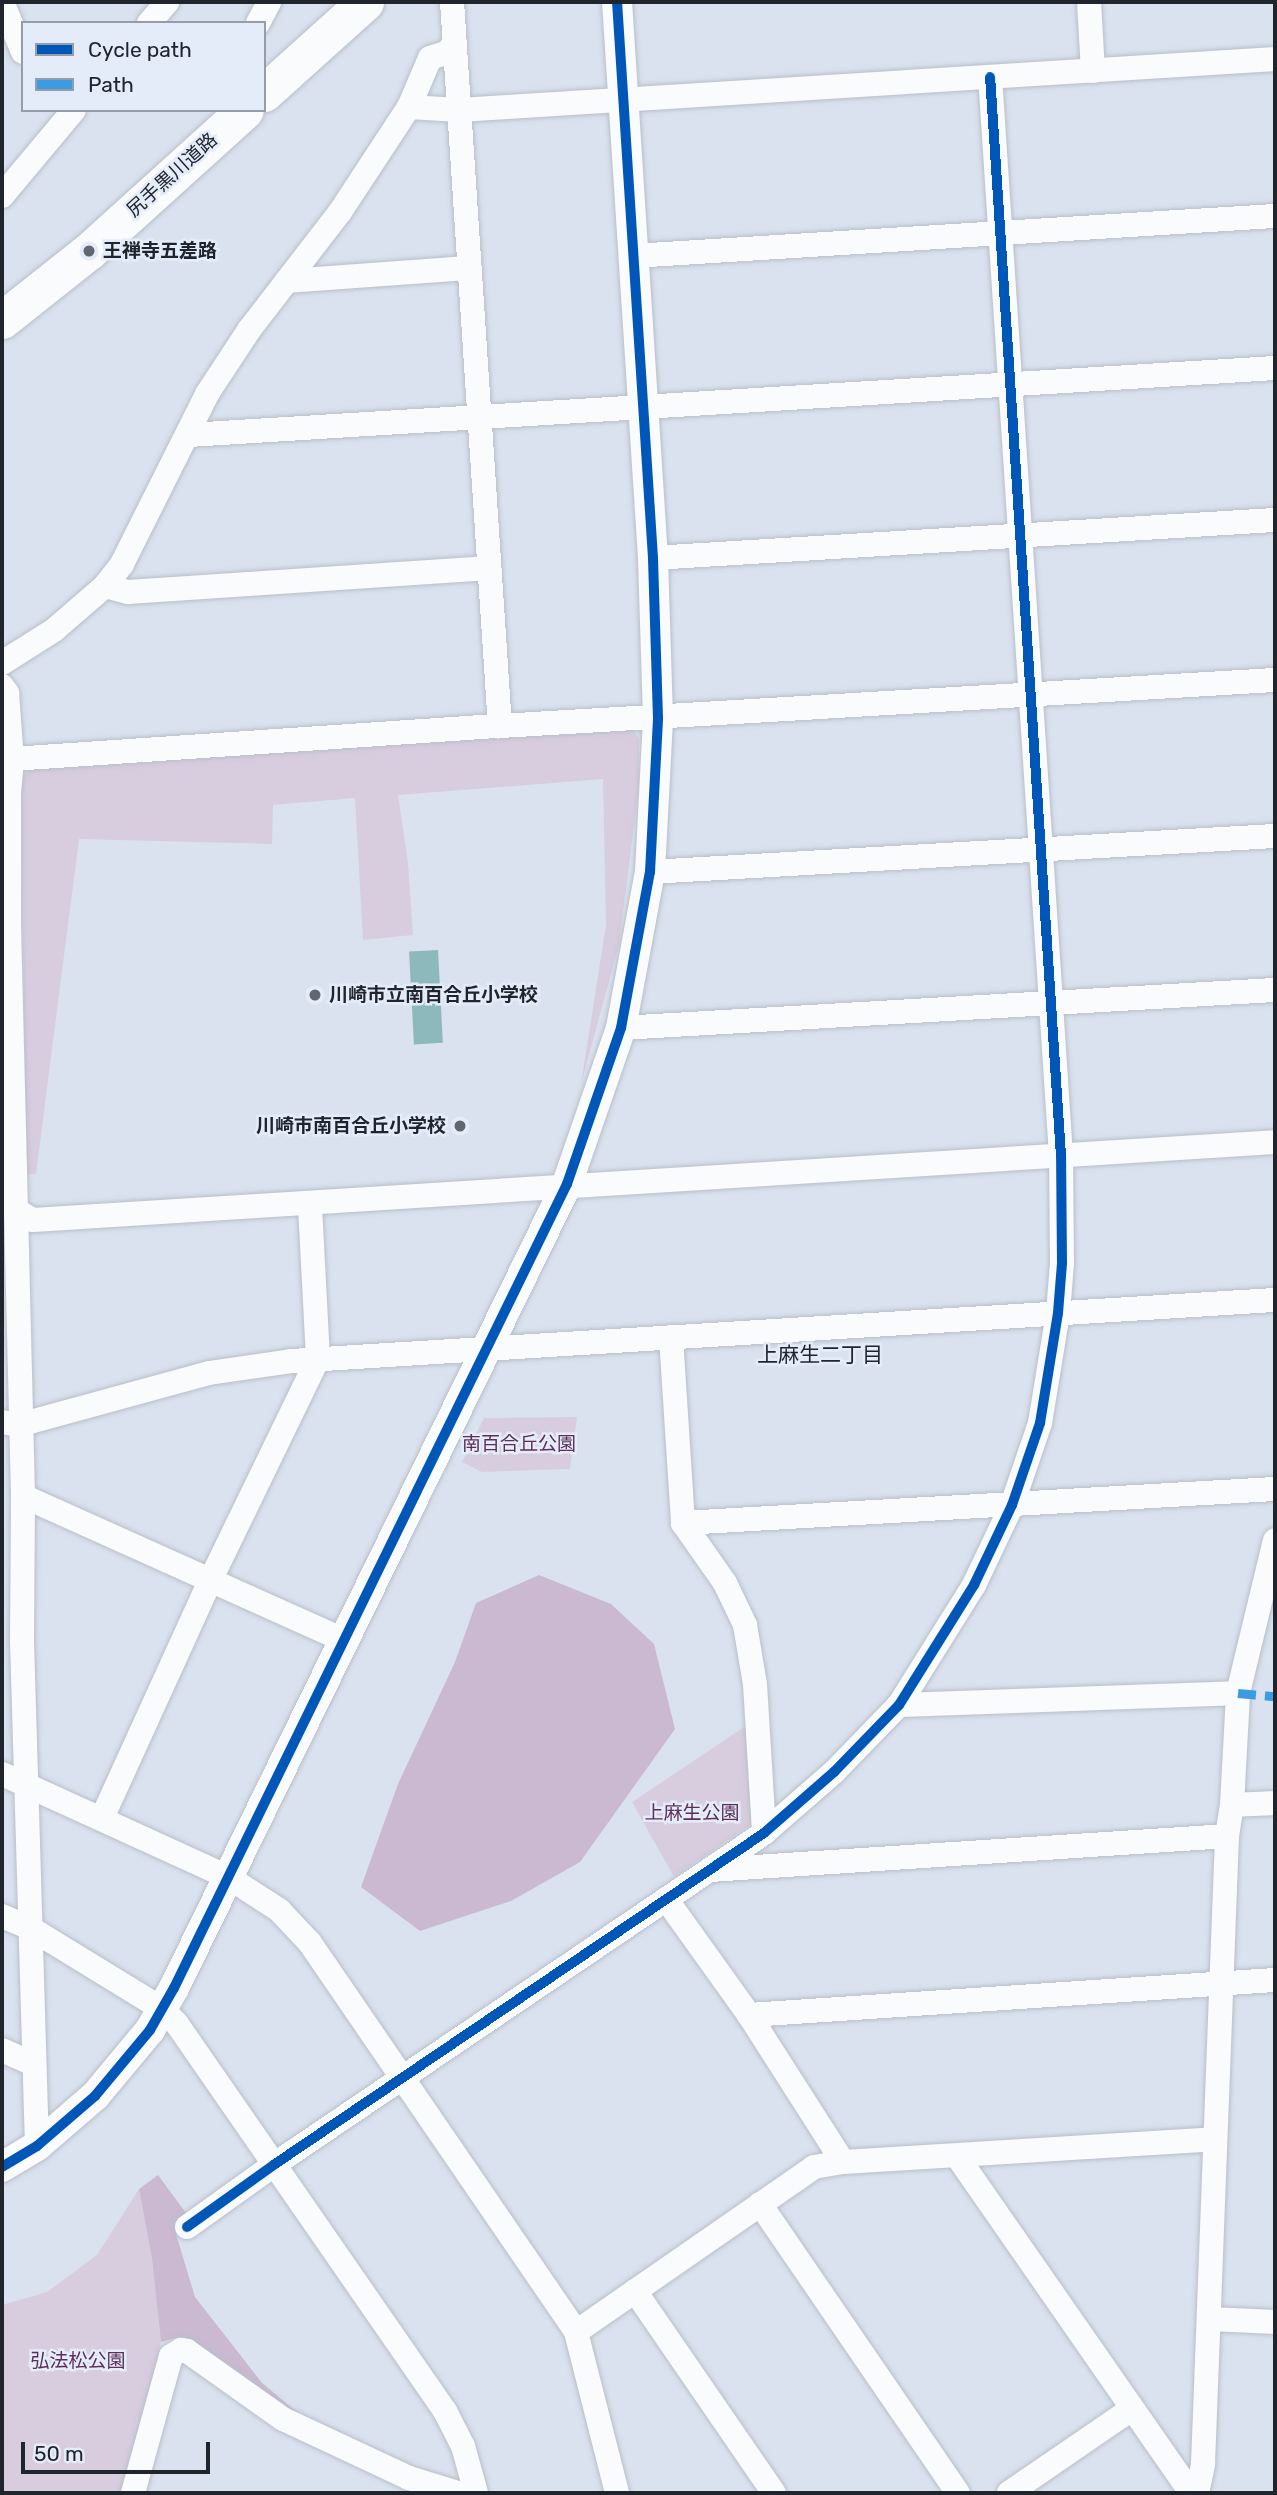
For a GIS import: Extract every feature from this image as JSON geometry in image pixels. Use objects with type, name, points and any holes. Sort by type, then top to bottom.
[{"type":"main road","points":[[266,91],[365,2]]},
{"type":"main road","name":"尻手黒川道路","points":[[2,320],[89,251],[243,112]]},
{"type":"street","points":[[2,2],[21,47]]},
{"type":"street","points":[[147,15],[167,2]]},
{"type":"street","points":[[259,21],[269,2]]},
{"type":"street","points":[[452,2],[499,726]]},
{"type":"street","points":[[2,2167],[37,2146],[94,2096],[150,2029],[162,2008],[567,1184],[621,1028],[650,872],[658,718],[653,558],[617,2]]},
{"type":"street","points":[[1089,2],[1093,71]]},
{"type":"street","points":[[2,663],[54,630],[105,586],[122,564],[189,435],[207,394],[249,330],[340,212],[409,107],[430,58],[448,52],[455,42]]},
{"type":"street","points":[[409,107],[459,110],[1275,59]]},
{"type":"street","points":[[187,2227],[275,2164],[764,1833],[834,1772],[899,1705],[974,1585],[1012,1505],[1040,1423],[1058,1313],[1062,1263],[1061,1156],[990,77]]},
{"type":"street","points":[[2,197],[52,121],[70,112]]},
{"type":"street","points":[[633,256],[1275,215]]},
{"type":"street","points":[[287,281],[470,268]]},
{"type":"street","points":[[189,435],[1275,368]]},
{"type":"street","points":[[653,558],[1275,520]]},
{"type":"street","points":[[105,586],[128,592],[489,568]]},
{"type":"street","points":[[12,759],[499,726],[1275,680]]},
{"type":"street","points":[[2,686],[7,693],[12,759],[5,791],[11,1424],[23,1496],[12,1636],[26,1785],[37,2146]]},
{"type":"street","points":[[650,872],[1275,836]]},
{"type":"street","points":[[621,1028],[1275,990]]},
{"type":"street","points":[[8,1206],[33,1220],[310,1204],[567,1184],[1275,1142]]},
{"type":"street","points":[[102,1818],[211,1580],[318,1359],[310,1204]]},
{"type":"street","points":[[11,1424],[209,1373],[318,1359],[1275,1300]]},
{"type":"street","points":[[671,1337],[683,1523],[725,1583],[745,1625],[755,1684],[764,1833]]},
{"type":"street","points":[[683,1523],[1275,1489]]},
{"type":"street","points":[[23,1496],[343,1640]]},
{"type":"street","points":[[1197,2493],[1203,2464],[1227,1836],[1232,1805],[1238,1693],[1275,1539]]},
{"type":"street","points":[[899,1705],[1238,1693]]},
{"type":"street","points":[[2,1774],[228,1877],[279,1910],[310,1943],[576,2332],[617,2493]]},
{"type":"street","points":[[1232,1805],[1275,1803]]},
{"type":"street","points":[[709,1870],[1227,1836]]},
{"type":"street","points":[[666,1899],[749,2015],[844,2162]]},
{"type":"street","points":[[2,1916],[30,1928],[162,2008],[177,2024],[445,2412],[463,2446],[475,2493]]},
{"type":"street","points":[[749,2015],[1275,1980]]},
{"type":"street","points":[[2,2050],[34,2064]]},
{"type":"street","points":[[576,2332],[814,2167],[844,2162],[1214,2140]]},
{"type":"street","points":[[957,2156],[1130,2410],[1191,2493]]},
{"type":"street","points":[[760,2204],[958,2493]]},
{"type":"street","points":[[635,2291],[774,2493]]},
{"type":"street","points":[[1210,2319],[1275,2322]]},
{"type":"street","points":[[133,2493],[171,2356],[181,2350],[187,2351],[283,2419],[409,2478],[458,2493]]},
{"type":"street","points":[[1009,2493],[1130,2410]]},
{"type":"green space","points":[[632,729],[639,738],[639,785],[619,945],[581,1084],[606,925],[603,779],[398,795],[408,863],[413,935],[363,940],[355,798],[273,805],[272,844],[79,839],[36,1174],[26,1174],[21,776],[34,767]]},
{"type":"green space","name":"南百合丘公園","points":[[577,1417],[570,1469],[482,1472],[462,1462],[484,1418]]},
{"type":"green space","name":"上麻生公園","points":[[750,1723],[754,1822],[674,1877],[632,1802]]},
{"type":"green space","name":"弘法松公園","points":[[139,2189],[152,2259],[161,2342],[122,2493],[2,2493],[2,2305],[47,2292],[97,2255]]},
{"type":"shaded area","points":[[438,950],[443,1043],[414,1044],[409,952]]},
{"type":"shaded area","points":[[539,1575],[611,1604],[654,1644],[675,1729],[580,1862],[511,1901],[420,1931],[361,1887],[398,1784],[455,1662],[476,1603]]},
{"type":"shaded area","points":[[158,2175],[189,2217],[178,2225],[176,2234],[195,2297],[262,2383],[298,2413],[294,2415],[179,2337],[161,2342],[152,2259],[139,2189]]},
{"type":"marked path","points":[[1238,1693],[1275,1696]]},
{"type":"cycle path","points":[[2,2167],[37,2146],[95,2096],[150,2030],[174,1988],[567,1184],[621,1028],[650,872],[658,718],[653,558],[617,2]]},
{"type":"cycle path","points":[[187,2227],[275,2164],[764,1833],[834,1772],[899,1705],[974,1585],[1012,1505],[1040,1423],[1058,1313],[1062,1263],[1061,1156],[990,77]]},
{"type":"place","name":"王禅寺五差路","points":[[89,251]]},
{"type":"place","name":"川崎市立南百合丘小学校","points":[[315,995]]},
{"type":"place","name":"川崎市南百合丘小学校","points":[[460,1126]]},
{"type":"district","name":"上麻生二丁目","points":[[820,1355]]}]
